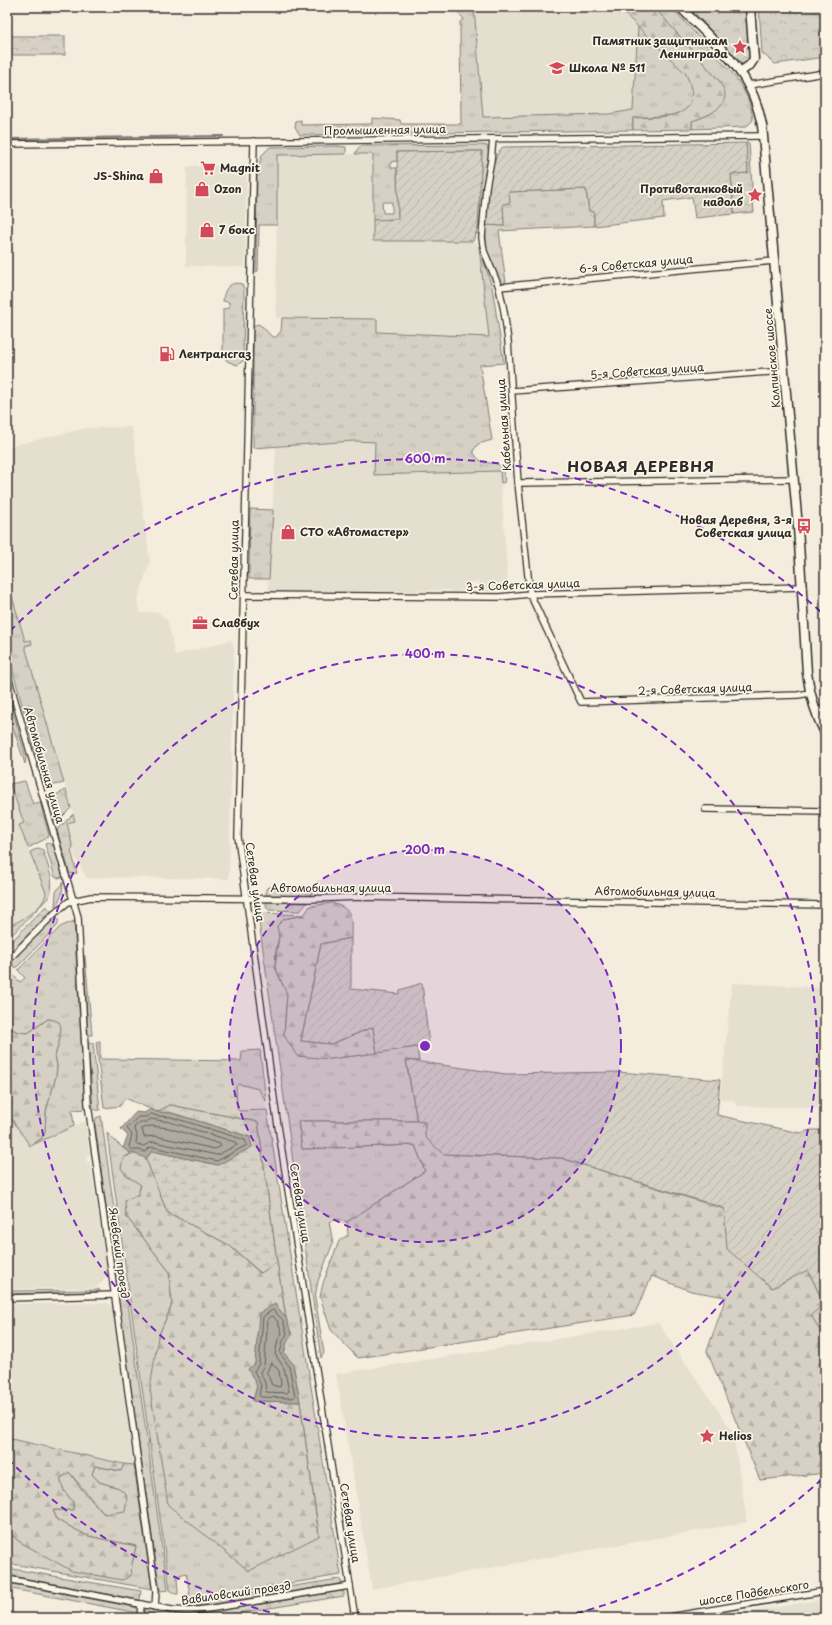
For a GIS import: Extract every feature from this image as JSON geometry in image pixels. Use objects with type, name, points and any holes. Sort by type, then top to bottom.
[{"type":"main road","name":"Колпинское шоссе","points":[[680,7],[727,56],[749,85],[757,106],[763,136],[794,479],[810,693],[815,711],[825,733]]},
{"type":"main road","points":[[740,72],[750,65],[754,59],[750,7]]},
{"type":"street","points":[[749,85],[825,74]]},
{"type":"street","name":"Промышленная улица","points":[[7,144],[763,136]]},
{"type":"street","name":"Кабельная улица","points":[[492,139],[482,238],[484,251],[499,287],[504,311],[512,391],[518,483],[530,594],[581,702]]},
{"type":"street","name":"Сетевая улица","points":[[254,141],[238,826],[276,1113],[355,1618]]},
{"type":"street","name":"6-я Советская улица","points":[[499,287],[774,261]]},
{"type":"street","name":"5-я Советская улица","points":[[512,391],[784,371]]},
{"type":"street","points":[[518,483],[794,479]]},
{"type":"street","name":"3-я Советская улица","points":[[244,595],[499,597],[530,594],[803,587]]},
{"type":"street","name":"Автомобильная улица","points":[[7,673],[74,901],[91,897],[310,899],[359,897],[825,905]]},
{"type":"street","name":"2-я Советская улица","points":[[581,702],[790,696],[810,693]]},
{"type":"street","points":[[815,711],[825,709]]},
{"type":"street","points":[[705,809],[825,811]]},
{"type":"street","points":[[7,961],[56,912],[68,902],[74,901]]},
{"type":"street","name":"Ячевский проезд","points":[[74,901],[78,917],[88,1104],[156,1592],[155,1607]]},
{"type":"street","points":[[7,1298],[115,1295]]},
{"type":"street","name":"Вавиловский проезд","points":[[7,1579],[172,1610],[189,1611],[350,1586]]},
{"type":"street","name":"шоссе Подбельского","points":[[662,1618],[825,1591]]},
{"type":"street","points":[[140,1618],[141,1604]]},
{"type":"shaded area","name":"Школа № 511","points":[[474,7],[618,7],[638,26],[633,110],[630,113],[483,117]]},
{"type":"shaded area","points":[[373,154],[374,240],[473,241],[479,246],[489,338],[377,332],[376,319],[276,318],[277,155]]},
{"type":"shaded area","points":[[247,165],[245,267],[186,266],[187,166]]},
{"type":"shaded area","points":[[132,427],[150,562],[137,602],[141,613],[158,612],[168,621],[175,655],[231,640],[234,647],[229,879],[104,877],[91,879],[86,877],[75,857],[67,823],[75,820],[25,646],[32,644],[25,641],[7,579],[7,447],[86,428]]},
{"type":"shaded area","points":[[354,441],[375,442],[375,475],[500,471],[508,585],[505,590],[483,592],[479,588],[478,582],[471,582],[470,588],[466,591],[452,592],[449,590],[268,592],[276,447]]},
{"type":"shaded area","points":[[7,775],[24,823],[19,826],[46,893],[44,901],[29,915],[19,919],[7,928]]},
{"type":"shaded area","points":[[732,983],[825,988],[825,1108],[738,1106],[733,1100],[720,1099]]},
{"type":"shaded area","points":[[239,1084],[258,1089],[266,1101],[267,1110],[239,1111],[237,1109],[236,1087]]},
{"type":"shaded area","points":[[7,1112],[30,1146],[85,1121],[90,1155],[86,1156],[87,1162],[90,1162],[108,1275],[96,1288],[7,1289]]},
{"type":"shaded area","points":[[108,1303],[113,1308],[134,1465],[7,1438],[7,1304]]},
{"type":"shaded area","points":[[658,1323],[733,1432],[747,1522],[372,1589],[336,1374]]},
{"type":"shaded area","points":[[818,1600],[822,1618],[721,1618],[744,1613]]},
{"type":"green space","points":[[453,7],[474,7],[483,117],[609,114],[633,110],[638,26],[687,74],[692,86],[693,98],[689,107],[674,115],[633,118],[633,130],[300,135],[295,127],[296,121],[301,120],[301,125],[372,124],[372,118],[400,120],[401,124],[461,124],[460,22],[464,19]]},
{"type":"green space","points":[[618,7],[654,7],[720,82],[725,94],[724,100],[718,109],[692,121],[692,129],[633,130],[633,118],[669,116],[679,113],[687,108],[691,100],[691,89],[686,74]]},
{"type":"green space","points":[[654,7],[671,7],[737,80],[748,98],[751,109],[753,120],[746,127],[692,129],[692,121],[706,116],[720,82]]},
{"type":"green space","points":[[689,7],[746,7],[750,47],[749,60],[743,65]]},
{"type":"green space","points":[[759,7],[825,7],[825,57],[775,64],[762,53]]},
{"type":"green space","points":[[8,36],[65,36],[65,55],[8,55]]},
{"type":"green space","points":[[746,143],[749,143],[754,212],[734,214],[731,174],[748,173]]},
{"type":"green space","points":[[746,143],[748,173],[731,174],[734,214],[695,218],[692,197],[663,201],[664,218],[594,226],[594,212],[589,211],[586,189],[509,192],[510,203],[503,204],[504,226],[485,225],[492,171],[499,152],[503,147]]},
{"type":"green space","points":[[362,146],[487,146],[489,153],[483,187],[480,232],[476,235],[482,151],[397,152],[397,161],[391,162],[391,168],[397,168],[398,219],[373,220],[373,154],[355,154],[358,148]],"holes":[[[382,202],[392,202],[392,213],[383,213]]]},
{"type":"green space","points":[[270,147],[346,147],[346,154],[277,155],[277,225],[259,225],[258,271],[256,272],[257,166],[259,166],[262,155]]},
{"type":"green space","points":[[482,151],[478,228],[473,241],[373,241],[373,220],[398,219],[397,152]]},
{"type":"green space","points":[[586,189],[589,211],[594,211],[594,226],[499,231],[506,283],[499,285],[487,252],[485,225],[504,226],[503,204],[509,192]]},
{"type":"green space","points":[[479,246],[492,287],[504,363],[480,365],[492,440],[478,444],[473,451],[480,461],[497,464],[500,466],[503,469],[505,482],[501,483],[500,471],[374,475],[375,442],[354,441],[253,448],[253,326],[258,324],[263,327],[272,337],[276,337],[281,331],[282,318],[377,319],[377,332],[489,337]]},
{"type":"green space","points":[[236,283],[242,284],[244,289],[243,361],[237,365],[227,361],[223,354],[223,309],[229,308],[229,302],[223,301],[223,298],[228,287]]},
{"type":"green space","points":[[250,509],[273,510],[269,579],[249,579]]},
{"type":"green space","points":[[7,579],[25,641],[31,640],[32,644],[25,646],[64,783],[49,786],[43,782],[7,649]]},
{"type":"green space","points":[[7,700],[11,704],[26,758],[25,764],[7,709]]},
{"type":"green space","points":[[25,781],[33,804],[40,802],[49,835],[47,838],[28,848],[19,825],[24,823],[10,784]]},
{"type":"green space","points":[[66,790],[71,808],[58,821],[54,821],[49,805],[50,801],[52,798]]},
{"type":"green space","points":[[73,814],[75,821],[67,823],[73,849],[71,850],[77,873],[70,874],[57,830]]},
{"type":"green space","points":[[48,843],[54,846],[63,877],[55,877],[45,844]]},
{"type":"green space","points":[[39,848],[43,850],[50,874],[52,887],[51,893],[48,898],[7,940],[7,928],[36,910],[44,899],[46,893],[30,852]]},
{"type":"green space","points":[[63,882],[62,894],[55,908],[56,892]]},
{"type":"green space","points":[[268,887],[302,888],[306,892],[312,892],[312,894],[304,896],[266,895],[266,889]]},
{"type":"green space","points":[[266,902],[307,903],[300,911],[269,910],[266,907]]},
{"type":"green space","points":[[332,903],[345,908],[350,915],[351,938],[321,944],[301,1041],[331,1044],[373,1027],[377,1053],[330,1059],[297,1056],[284,1035],[287,994],[275,967],[279,936],[277,926],[284,919],[304,915],[310,906]]},
{"type":"green space","points":[[46,906],[51,911],[7,956],[7,946]]},
{"type":"green space","points":[[260,913],[304,915],[284,919],[276,948],[275,967],[287,994],[284,1035],[330,1059],[417,1047],[419,1061],[406,1060],[417,1121],[298,1121],[302,1149],[415,1145],[425,1171],[347,1222],[338,1219],[329,1222],[333,1243],[318,1281],[315,1297],[324,1353],[321,1358],[258,915]]},
{"type":"green space","points":[[56,917],[58,919],[58,925],[16,968],[12,964],[13,960]]},
{"type":"green space","points":[[74,921],[85,1109],[72,1110],[74,1126],[30,1146],[42,1138],[45,1132],[46,1111],[56,1076],[57,1066],[55,1056],[60,1038],[54,1020],[48,1019],[28,1033],[18,1032],[7,1027],[7,981],[13,975],[20,982],[25,978],[18,970],[60,927]]},
{"type":"green space","points":[[351,938],[351,989],[399,994],[400,990],[422,983],[429,1045],[377,1053],[373,1027],[331,1044],[301,1041],[321,944]]},
{"type":"green space","points":[[84,955],[85,956],[92,1035],[88,1035]]},
{"type":"green space","points":[[48,1019],[59,1022],[61,1027],[60,1038],[55,1056],[57,1066],[56,1076],[46,1111],[45,1132],[42,1138],[30,1146],[7,1112],[7,1027],[18,1032],[28,1033]]},
{"type":"green space","points":[[100,1041],[100,1059],[241,1061],[242,1051],[260,1050],[266,1101],[258,1089],[239,1084],[236,1087],[237,1109],[239,1111],[267,1110],[341,1575],[200,1598],[183,1596],[190,1594],[186,1573],[177,1576],[178,1594],[170,1590],[107,1133],[131,1154],[123,1158],[127,1176],[141,1184],[138,1195],[126,1216],[169,1271],[172,1305],[158,1337],[319,1535],[300,1402],[293,1364],[284,1353],[291,1335],[286,1318],[277,1262],[258,1122],[170,1105],[157,1112],[125,1098],[120,1106],[104,1108],[96,1042]]},
{"type":"green space","points":[[88,1043],[93,1043],[100,1110],[93,1108]]},
{"type":"green space","points":[[406,1060],[506,1074],[618,1072],[720,1080],[717,1115],[800,1133],[811,1130],[825,1130],[825,1335],[823,1336],[811,1315],[824,1304],[808,1270],[772,1288],[727,1249],[724,1208],[561,1158],[443,1154],[425,1137],[425,1122],[417,1121]]},
{"type":"green space","points":[[170,1105],[258,1122],[277,1262],[261,1273],[229,1245],[167,1212],[146,1159],[152,1151],[218,1165],[250,1137],[172,1113],[157,1112]]},
{"type":"green space","points":[[101,1116],[123,1274],[116,1281],[95,1124],[96,1118]]},
{"type":"green space","points":[[298,1121],[425,1121],[443,1154],[561,1158],[724,1209],[808,1270],[824,1304],[825,1473],[760,1480],[707,1351],[726,1297],[691,1291],[652,1276],[634,1315],[358,1358],[331,1330],[320,1297],[323,1283],[339,1241],[348,1235],[347,1222],[425,1171],[415,1145],[302,1149]]},
{"type":"green space","points":[[131,1154],[140,1154],[146,1159],[167,1212],[229,1245],[260,1273],[277,1262],[286,1318],[275,1304],[258,1340],[255,1364],[249,1369],[257,1386],[253,1401],[300,1402],[319,1536],[249,1571],[168,1505],[150,1389],[158,1337],[172,1305],[169,1271],[126,1216],[125,1200],[138,1195],[141,1185],[127,1176],[121,1168],[123,1158]]},
{"type":"green space","points":[[116,1284],[126,1289],[168,1590],[160,1591]]},
{"type":"green space","points":[[99,1289],[100,1292],[7,1294],[7,1291]]},
{"type":"green space","points":[[7,1438],[124,1464],[121,1471],[95,1466],[92,1474],[99,1482],[119,1488],[127,1495],[125,1511],[104,1514],[69,1472],[60,1479],[64,1491],[73,1502],[73,1510],[53,1510],[57,1520],[88,1536],[136,1546],[131,1576],[122,1580],[72,1571],[20,1542],[7,1531]]},
{"type":"green space","points":[[124,1464],[134,1465],[152,1589],[7,1563],[7,1531],[20,1542],[132,1564],[136,1546],[88,1536],[57,1520],[53,1510],[73,1510],[73,1502],[64,1491],[60,1479],[69,1472],[83,1491],[104,1514],[119,1488],[99,1482],[92,1474],[95,1466],[120,1471]]},
{"type":"green space","points":[[7,1568],[141,1591],[140,1600],[7,1575]]},
{"type":"green space","points":[[339,1579],[342,1582],[339,1584],[213,1604],[189,1607],[184,1599],[199,1601]]},
{"type":"green space","points":[[7,1583],[139,1608],[138,1613],[7,1588]]},
{"type":"green space","points":[[340,1591],[344,1592],[344,1596],[208,1618],[174,1617],[174,1614],[194,1615]]},
{"type":"green space","points":[[142,1608],[171,1614],[170,1617],[141,1613]]},
{"type":"water","points":[[151,1109],[157,1112],[172,1113],[250,1137],[252,1147],[218,1165],[152,1151],[146,1159],[123,1148],[128,1136],[121,1129],[136,1112],[144,1113]]},
{"type":"water","points":[[275,1304],[286,1318],[292,1335],[287,1342],[284,1353],[293,1364],[300,1402],[253,1401],[257,1386],[248,1369],[255,1364],[259,1313]]},
{"type":"waterway","points":[[7,139],[223,136]]},
{"type":"place","name":"Памятник защитникам Ленинграда","points":[[740,47]]},
{"type":"place","name":"Школа № 511","points":[[557,68]]},
{"type":"place","name":"Magnit","points":[[208,168]]},
{"type":"place","name":"JS-Shina","points":[[156,176]]},
{"type":"place","name":"Ozon","points":[[202,189]]},
{"type":"place","name":"Противотанковый надолб","points":[[755,195]]},
{"type":"place","name":"7 бокс","points":[[207,230]]},
{"type":"place","name":"Лентрансгаз","points":[[167,354]]},
{"type":"place","name":"Новая Деревня, 3-я Советская улица","points":[[804,526]]},
{"type":"place","name":"СТО «Автомастер»","points":[[288,532]]},
{"type":"place","name":"Славбух","points":[[200,623]]},
{"type":"place","name":"Helios","points":[[707,1436]]},
{"type":"district","name":"НОВАЯ ДЕРЕВНЯ","points":[[641,467]]}]
